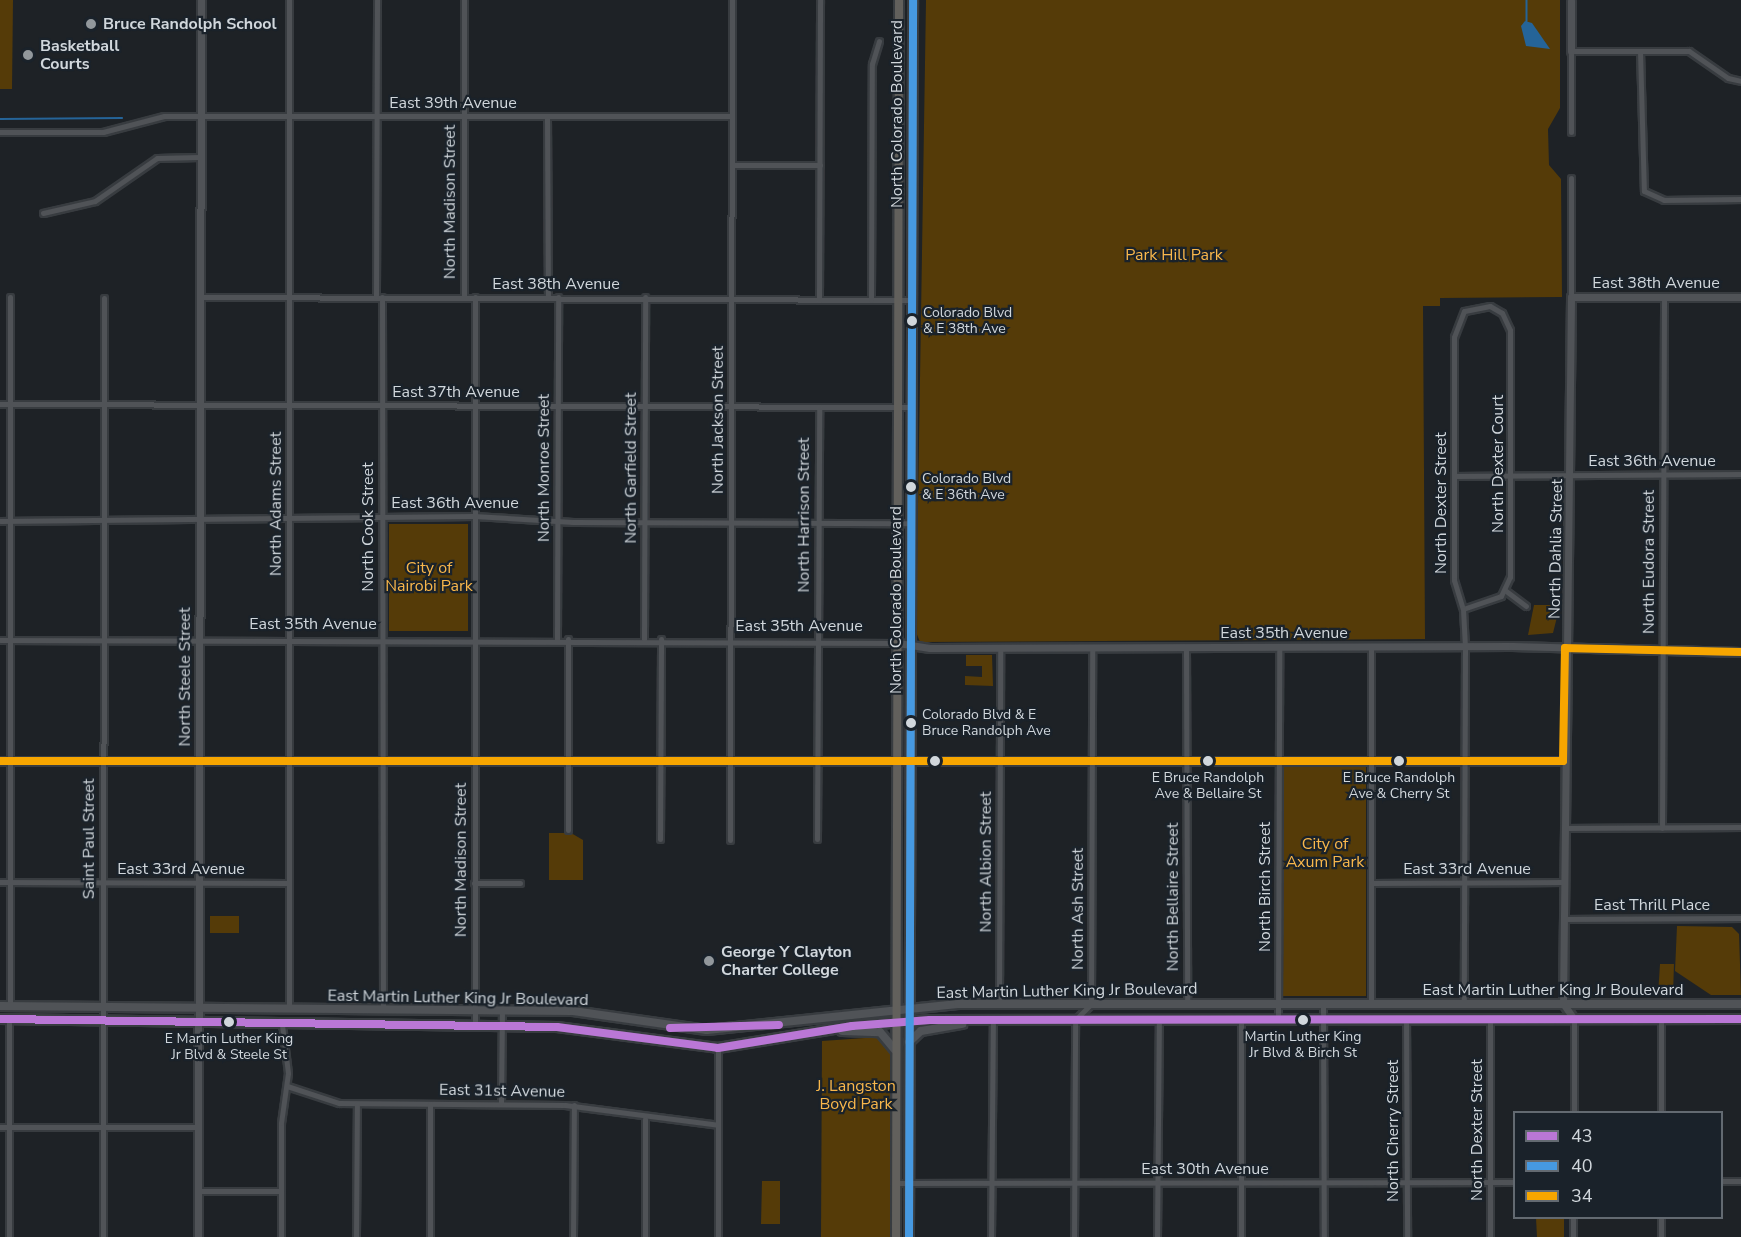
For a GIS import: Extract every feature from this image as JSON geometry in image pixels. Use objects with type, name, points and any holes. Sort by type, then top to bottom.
[{"type":"main road","name":"North Colorado Boulevard","points":[[896,1237],[899,0]]},
{"type":"main road","name":"North Colorado Boulevard","points":[[909,1237],[913,0]]},
{"type":"main road","name":"East Martin Luther King Jr Boulevard","points":[[0,1006],[197,1006],[583,1012],[669,1028],[717,1030],[896,1009],[999,1004],[1323,1003],[1371,999],[1741,1004]]},
{"type":"main road","name":"East Martin Luther King Jr Boulevard","points":[[0,1019],[198,1020],[282,1029],[579,1028],[718,1048],[816,1032],[909,1021],[1323,1018],[1406,1021],[1741,1019]]},
{"type":"main road","points":[[909,1042],[921,1031],[981,1020]]},
{"type":"main road","points":[[816,1032],[880,1032],[892,1042],[896,1055]]},
{"type":"street","name":"North Steele Street","points":[[198,1237],[201,0]]},
{"type":"street","name":"North Adams Street","points":[[289,0],[289,1009]]},
{"type":"street","name":"North Cook Street","points":[[377,0],[382,405],[383,1009]]},
{"type":"street","name":"North Madison Street","points":[[464,0],[464,297]]},
{"type":"street","name":"North Jackson Street","points":[[730,840],[732,762],[732,0]]},
{"type":"street","points":[[819,300],[820,0]]},
{"type":"street","points":[[1571,0],[1571,132]]},
{"type":"street","name":"North Colorado Boulevard","points":[[871,300],[872,64],[879,41]]},
{"type":"street","points":[[1571,51],[1689,51],[1728,78],[1741,81]]},
{"type":"street","points":[[1640,51],[1644,191],[1664,200],[1741,199]]},
{"type":"street","name":"East 39th Avenue","points":[[0,132],[103,132],[173,116],[200,113],[288,117],[732,116]]},
{"type":"street","points":[[547,116],[548,297]]},
{"type":"street","points":[[43,213],[95,201],[157,158],[199,157]]},
{"type":"street","points":[[732,165],[820,165]]},
{"type":"street","name":"North Dahlia Street","points":[[1563,1003],[1565,648],[1571,589],[1571,178]]},
{"type":"street","points":[[10,297],[10,1006]]},
{"type":"street","name":"East 38th Avenue","points":[[199,297],[645,297],[912,300]]},
{"type":"street","name":"North Madison Street","points":[[475,297],[475,1027]]},
{"type":"street","name":"North Monroe Street","points":[[557,639],[558,297]]},
{"type":"street","name":"North Garfield Street","points":[[644,639],[645,297]]},
{"type":"street","name":"East 38th Avenue","points":[[1571,297],[1741,297]]},
{"type":"street","name":"North Eudora Street","points":[[1662,828],[1664,297]]},
{"type":"street","name":"Saint Paul Street","points":[[103,1237],[104,298]]},
{"type":"street","name":"North Dexter Court","points":[[1482,306],[1500,311],[1509,324],[1512,475],[1510,577],[1506,591]]},
{"type":"street","name":"North Dexter Street","points":[[1464,1002],[1465,646],[1463,609],[1454,580],[1455,326],[1464,312],[1482,306]]},
{"type":"street","name":"East 37th Avenue","points":[[0,404],[911,407]]},
{"type":"street","name":"North Harrison Street","points":[[817,839],[819,407]]},
{"type":"street","name":"East 36th Avenue","points":[[1455,476],[1741,474]]},
{"type":"street","name":"East 36th Avenue","points":[[0,522],[474,516],[644,523],[911,523]]},
{"type":"street","points":[[1463,609],[1495,600],[1506,591],[1526,606]]},
{"type":"street","name":"East 35th Avenue","points":[[0,640],[382,638],[817,640],[898,643],[911,646],[999,648],[1465,646],[1741,652]]},
{"type":"street","points":[[567,830],[568,639]]},
{"type":"street","points":[[660,839],[661,639]]},
{"type":"street","points":[[1371,646],[1371,999]]},
{"type":"street","name":"North Ash Street","points":[[1091,1004],[1092,647]]},
{"type":"street","name":"North Bellaire Street","points":[[1186,647],[1187,1003]]},
{"type":"street","name":"North Birch Street","points":[[1278,1019],[1279,647]]},
{"type":"street","name":"North Albion Street","points":[[999,648],[999,1004]]},
{"type":"street","points":[[0,761],[817,763],[1563,761]]},
{"type":"street","points":[[1564,828],[1741,827]]},
{"type":"street","name":"East 33rd Avenue","points":[[0,882],[289,883]]},
{"type":"street","name":"East 33rd Avenue","points":[[1371,883],[1563,882]]},
{"type":"street","points":[[474,883],[520,884]]},
{"type":"street","name":"East Thrill Place","points":[[1564,922],[1741,918]]},
{"type":"street","points":[[1323,1003],[1324,1237]]},
{"type":"street","points":[[1563,1003],[1574,1019],[1574,1111]]},
{"type":"street","points":[[1074,1237],[1075,1020],[1091,1004]]},
{"type":"street","points":[[501,1103],[502,1011]]},
{"type":"street","points":[[9,1019],[9,1237]]},
{"type":"street","points":[[1157,1237],[1159,1019]]},
{"type":"street","points":[[1241,1019],[1241,1237]]},
{"type":"street","points":[[1661,1019],[1661,1111]]},
{"type":"street","points":[[991,1237],[993,1020]]},
{"type":"street","name":"North Cherry Street","points":[[1406,1021],[1407,1237]]},
{"type":"street","name":"North Dexter Street","points":[[1490,1021],[1490,1237]]},
{"type":"street","points":[[281,1237],[280,1123],[287,1086],[282,1029]]},
{"type":"street","points":[[718,1048],[718,1237]]},
{"type":"street","name":"East 31st Avenue","points":[[287,1086],[328,1102],[357,1104],[501,1103],[574,1106],[645,1119],[718,1125]]},
{"type":"street","points":[[356,1237],[357,1104]]},
{"type":"street","points":[[430,1104],[430,1237]]},
{"type":"street","points":[[573,1237],[574,1106]]},
{"type":"street","points":[[645,1119],[645,1237]]},
{"type":"street","points":[[0,1127],[199,1127]]},
{"type":"street","points":[[1723,1181],[1741,1181]]},
{"type":"street","name":"East 30th Avenue","points":[[896,1183],[1513,1182]]},
{"type":"street","points":[[199,1191],[281,1191]]},
{"type":"street","points":[[1574,1219],[1574,1237]]},
{"type":"street","points":[[1661,1219],[1661,1237]]},
{"type":"green space","points":[[0,0],[13,0],[12,89],[0,89]]},
{"type":"green space","name":"Park Hill Park","points":[[926,0],[1560,0],[1560,108],[1548,129],[1549,165],[1561,179],[1562,297],[1440,298],[1440,306],[1423,306],[1425,639],[920,642],[916,632]]},
{"type":"green space","name":"City of Nairobi Park","points":[[389,524],[468,524],[468,631],[389,631]]},
{"type":"green space","points":[[1534,605],[1560,605],[1553,633],[1528,635]]},
{"type":"green space","points":[[966,655],[992,655],[993,686],[965,685],[965,676],[982,677],[982,666],[966,666]]},
{"type":"green space","name":"City of Axum Park","points":[[1283,767],[1366,767],[1366,996],[1283,996]]},
{"type":"green space","points":[[549,833],[571,833],[583,840],[583,880],[549,880]]},
{"type":"green space","points":[[210,916],[239,916],[239,933],[210,933]]},
{"type":"green space","points":[[1677,926],[1732,927],[1739,934],[1741,995],[1711,995],[1675,971]]},
{"type":"green space","points":[[1660,964],[1674,964],[1673,995],[1658,995]]},
{"type":"green space","name":"J. Langston Boyd Park","points":[[879,1037],[890,1047],[890,1237],[821,1237],[822,1041]]},
{"type":"green space","points":[[762,1181],[780,1181],[780,1224],[761,1224]]},
{"type":"green space","points":[[1536,1219],[1564,1219],[1564,1237],[1537,1237]]},
{"type":"water","points":[[1525,21],[1532,23],[1550,49],[1526,46],[1521,26]]},
{"type":"waterway","points":[[1527,0],[1527,21]]},
{"type":"waterway","points":[[0,119],[122,118]]},
{"type":"transit line","name":"40","points":[[909,1237],[913,0]]},
{"type":"transit line","name":"34","points":[[0,761],[1563,761],[1565,648],[1741,652]]},
{"type":"transit line","name":"43","points":[[0,1019],[557,1027],[718,1048],[852,1026],[930,1020],[1741,1019]]},
{"type":"transit line","name":"43","points":[[670,1028],[779,1025]]},
{"type":"place","name":"Bruce Randolph School","points":[[91,24]]},
{"type":"place","name":"Basketball Courts","points":[[28,55]]},
{"type":"place","name":"Colorado Blvd & E 38th Ave","points":[[912,321]]},
{"type":"place","name":"Colorado Blvd & E 36th Ave","points":[[911,487]]},
{"type":"place","name":"Colorado Blvd & E Bruce Randolph Ave","points":[[911,723]]},
{"type":"place","name":"E Bruce Randolph Ave & Bellaire St","points":[[1208,761]]},
{"type":"place","name":"E Bruce Randolph Ave & Cherry St","points":[[1399,761]]},
{"type":"place","name":"George Y Clayton Charter College","points":[[709,961]]},
{"type":"place","name":"Martin Luther King Jr Blvd & Birch St","points":[[1303,1020]]},
{"type":"place","name":"E Martin Luther King Jr Blvd & Steele St","points":[[229,1022]]}]
